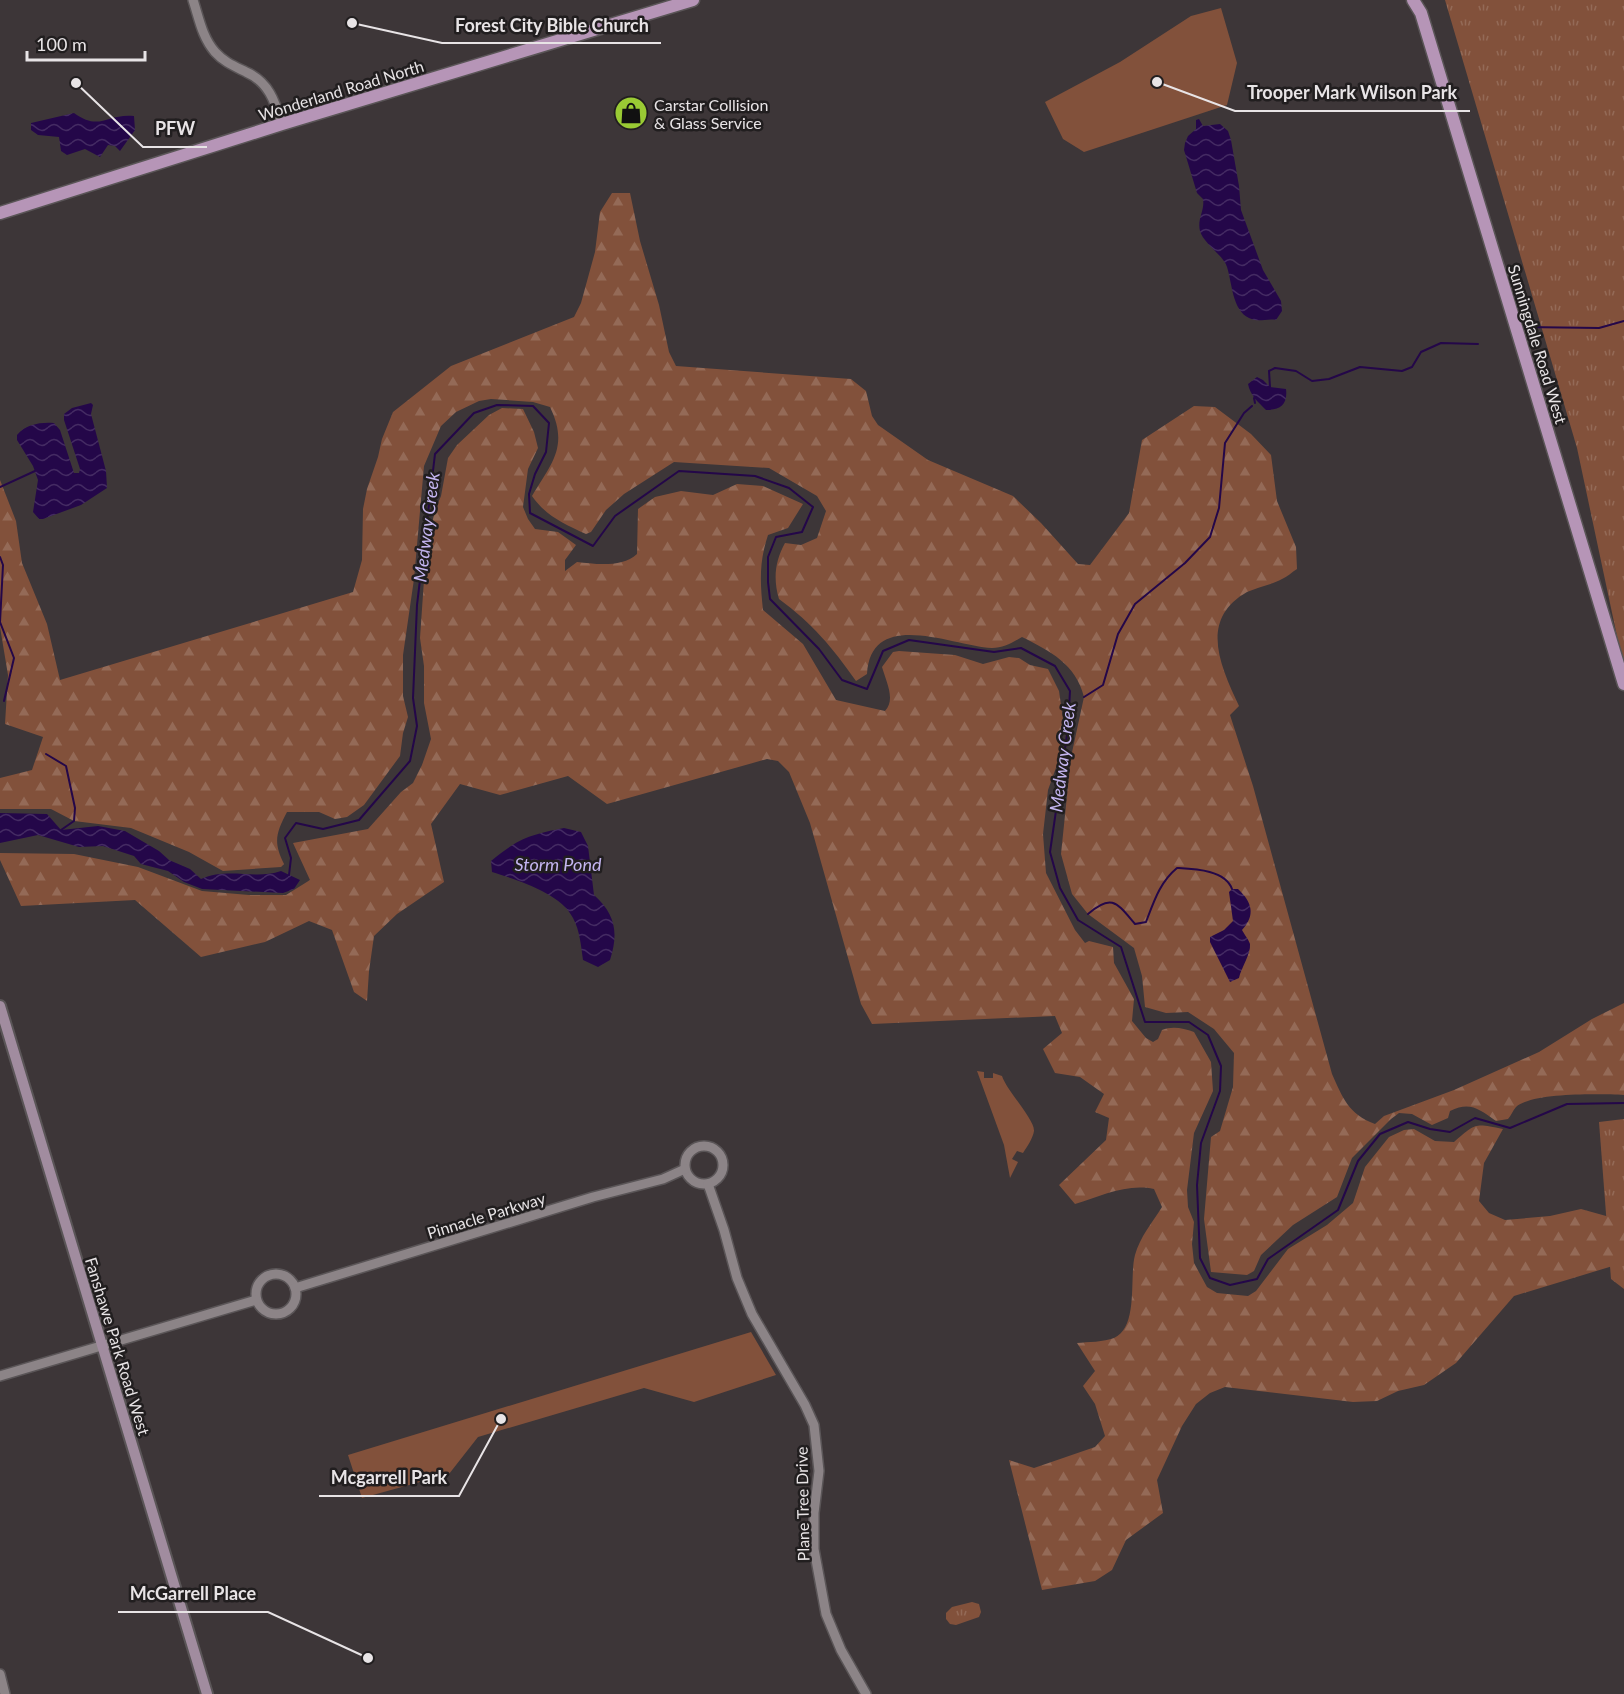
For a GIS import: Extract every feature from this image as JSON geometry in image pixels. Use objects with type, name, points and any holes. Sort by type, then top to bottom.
[{"type":"main road","name":"Wonderland Road North","points":[[0,213],[282,124],[693,0]]},
{"type":"main road","name":"Sunningdale Road West","points":[[1413,0],[1421,6],[1624,684]]},
{"type":"main road","name":"Fanshawe Park Road West","points":[[0,1006],[207,1694]]},
{"type":"street","points":[[193,0],[204,36],[210,45],[225,61],[255,76],[268,88],[282,124]]},
{"type":"street","points":[[704,1146],[716,1150],[722,1160],[722,1172],[718,1178],[708,1184],[696,1183],[685,1169],[686,1158],[693,1149],[704,1146]]},
{"type":"street","name":"Pinnacle Parkway","points":[[295,1288],[593,1197],[663,1179],[685,1169]]},
{"type":"street","name":"Plane Tree Drive","points":[[708,1184],[737,1278],[752,1314],[805,1405],[814,1425],[819,1471],[814,1513],[814,1549],[826,1614],[841,1650],[866,1694]]},
{"type":"street","points":[[279,1274],[286,1277],[295,1288],[294,1302],[291,1308],[284,1313],[266,1312],[256,1300],[258,1284],[270,1275],[279,1274]]},
{"type":"street","points":[[0,1376],[256,1300]]},
{"type":"street","points":[[0,1674],[5,1694]]},
{"type":"green space","points":[[1445,0],[1624,0],[1624,669],[1577,448]]},
{"type":"green space","points":[[1221,8],[1237,63],[1227,105],[1084,152],[1063,139],[1045,102],[1120,62],[1191,16]]},
{"type":"green space","points":[[612,193],[630,193],[669,352],[676,366],[851,379],[866,391],[872,416],[878,425],[928,460],[1013,496],[1078,564],[1090,565],[1129,513],[1142,440],[1194,406],[1215,407],[1251,434],[1271,455],[1277,501],[1296,547],[1297,569],[1278,581],[1247,592],[1232,603],[1223,616],[1218,630],[1218,645],[1226,676],[1239,706],[1230,715],[1253,786],[1332,1074],[1343,1098],[1358,1115],[1375,1124],[1384,1116],[1454,1090],[1539,1052],[1592,1019],[1624,1003],[1624,1095],[1568,1095],[1537,1099],[1516,1107],[1508,1119],[1496,1121],[1479,1110],[1469,1107],[1450,1111],[1448,1118],[1432,1125],[1412,1114],[1399,1113],[1352,1158],[1337,1197],[1293,1225],[1261,1255],[1254,1271],[1247,1275],[1211,1272],[1204,1219],[1211,1137],[1220,1131],[1233,1087],[1234,1053],[1214,1029],[1188,1012],[1166,1013],[1145,1007],[1142,976],[1134,948],[1088,914],[1072,894],[1061,854],[1071,757],[1084,697],[1075,676],[1068,667],[1052,653],[1022,637],[1004,646],[992,648],[916,635],[898,636],[883,641],[872,654],[867,674],[856,681],[839,657],[802,618],[779,599],[777,592],[776,570],[785,543],[801,545],[817,538],[826,511],[817,496],[769,468],[674,462],[624,494],[606,510],[591,532],[586,534],[549,514],[532,496],[556,454],[558,444],[556,421],[550,407],[533,402],[491,399],[479,401],[456,412],[441,426],[424,466],[414,579],[403,655],[403,696],[408,717],[400,756],[364,805],[347,817],[335,819],[319,812],[287,812],[277,838],[278,850],[284,864],[281,867],[223,871],[189,852],[131,828],[74,821],[51,809],[0,809],[0,778],[32,770],[43,737],[5,724],[8,675],[0,627],[0,480],[16,521],[22,563],[47,624],[60,680],[353,592],[362,560],[363,509],[367,489],[393,412],[451,366],[574,317],[581,303],[595,252],[600,212]]},
{"type":"green space","points":[[502,408],[523,409],[534,432],[538,448],[528,469],[523,507],[535,529],[558,532],[576,545],[565,560],[565,571],[577,562],[616,563],[637,554],[638,509],[655,497],[681,491],[713,495],[737,484],[763,486],[803,504],[788,528],[768,535],[761,572],[763,610],[803,644],[836,700],[885,711],[890,696],[882,667],[893,652],[899,651],[955,655],[983,664],[1009,657],[1019,658],[1030,665],[1048,669],[1059,691],[1063,719],[1058,762],[1048,790],[1043,834],[1046,873],[1075,930],[1085,943],[1089,941],[1113,947],[1114,963],[1134,999],[1132,1021],[1146,1038],[1153,1042],[1158,1039],[1162,1030],[1170,1028],[1194,1032],[1211,1062],[1213,1091],[1194,1133],[1187,1190],[1188,1207],[1194,1222],[1192,1244],[1194,1263],[1207,1287],[1217,1293],[1248,1296],[1256,1291],[1288,1249],[1327,1225],[1353,1203],[1365,1167],[1389,1137],[1404,1130],[1414,1129],[1435,1141],[1454,1142],[1476,1126],[1503,1129],[1484,1163],[1479,1201],[1489,1213],[1505,1220],[1550,1216],[1581,1209],[1624,1221],[1624,1256],[1616,1265],[1514,1296],[1456,1363],[1424,1385],[1398,1391],[1377,1401],[1353,1402],[1225,1387],[1210,1393],[1196,1404],[1182,1426],[1157,1480],[1163,1513],[1126,1540],[1112,1570],[1095,1581],[1042,1590],[1009,1460],[1034,1468],[1095,1447],[1105,1436],[1095,1404],[1083,1386],[1095,1371],[1077,1343],[1110,1339],[1122,1332],[1130,1313],[1133,1264],[1137,1248],[1162,1207],[1154,1189],[1124,1189],[1075,1204],[1059,1185],[1106,1140],[1109,1118],[1095,1112],[1104,1094],[1080,1077],[1055,1073],[1043,1049],[1062,1033],[1055,1016],[872,1024],[861,1004],[810,823],[789,772],[778,761],[767,759],[607,804],[568,776],[500,795],[460,784],[431,824],[444,882],[397,914],[374,936],[367,1001],[354,992],[332,930],[309,921],[265,942],[201,957],[135,900],[21,906],[0,860],[0,853],[74,854],[138,867],[202,891],[286,895],[310,880],[293,843],[368,829],[401,792],[413,783],[431,739],[424,703],[424,666],[420,638],[426,551],[435,510],[441,496],[448,458],[457,445],[489,415]]},
{"type":"green space","points":[[977,1071],[984,1072],[984,1078],[993,1078],[993,1073],[1002,1076],[1033,1126],[1033,1134],[1023,1153],[1017,1151],[1012,1159],[1018,1162],[1010,1178],[1004,1145]]},
{"type":"green space","points":[[1624,1119],[1624,1289],[1611,1279],[1599,1122]]},
{"type":"green space","points":[[751,1332],[776,1375],[694,1402],[644,1388],[478,1437],[449,1474],[362,1498],[348,1455]]},
{"type":"green space","points":[[972,1602],[979,1604],[981,1612],[979,1617],[956,1625],[950,1624],[946,1619],[946,1613],[952,1607]]},
{"type":"water","points":[[74,113],[97,122],[134,116],[135,130],[120,151],[115,146],[108,145],[100,157],[85,149],[67,155],[61,151],[59,137],[38,135],[31,130],[31,123]]},
{"type":"water","points":[[1199,119],[1203,126],[1220,124],[1228,131],[1239,186],[1241,210],[1263,270],[1281,301],[1282,311],[1276,320],[1256,320],[1243,314],[1236,302],[1225,263],[1200,231],[1199,222],[1203,199],[1197,193],[1184,150],[1188,136],[1196,129],[1196,120]]},
{"type":"water","points":[[1257,377],[1270,387],[1286,389],[1286,399],[1282,406],[1266,410],[1257,401],[1248,384]]},
{"type":"water","points":[[91,403],[93,405],[91,414],[106,471],[107,488],[81,505],[39,519],[33,512],[38,480],[33,466],[17,440],[17,435],[34,424],[54,423],[60,430],[74,473],[79,473],[80,469],[64,414],[72,408]]},
{"type":"water","points":[[0,813],[47,814],[61,830],[98,826],[125,831],[159,851],[169,860],[190,869],[201,879],[221,874],[261,874],[281,871],[300,880],[294,889],[283,893],[202,889],[184,882],[168,871],[141,864],[134,856],[103,846],[79,847],[38,835],[0,843]]},
{"type":"water","name":"Storm Pond","points":[[564,828],[581,832],[588,846],[594,895],[607,909],[613,924],[614,941],[610,960],[598,967],[583,960],[580,939],[573,918],[559,901],[514,879],[492,872],[491,861],[517,842],[533,835]]},
{"type":"water","points":[[1232,889],[1238,889],[1246,899],[1251,914],[1242,930],[1250,944],[1249,952],[1239,978],[1230,982],[1210,942],[1210,937],[1224,930],[1233,921],[1229,892]]},
{"type":"waterway","points":[[1524,327],[1599,328],[1624,321]]},
{"type":"waterway","points":[[1270,387],[1269,371],[1275,368],[1296,371],[1312,381],[1329,379],[1360,367],[1402,371],[1412,367],[1421,352],[1441,343],[1478,344]]},
{"type":"waterway","points":[[1254,398],[1255,403]]},
{"type":"waterway","name":"Medway Creek","points":[[289,875],[291,858],[285,838],[296,823],[323,829],[359,820],[410,761],[417,726],[413,698],[417,605],[435,454],[474,413],[497,405],[533,406],[549,423],[546,452],[535,474],[529,494],[530,513],[593,546],[615,516],[679,471],[755,476],[789,488],[813,507],[802,532],[776,537],[768,557],[770,599],[819,649],[842,680],[867,689],[883,651],[909,640],[994,652],[1021,648],[1055,666],[1070,691],[1068,728],[1050,852],[1060,888],[1078,920],[1121,947],[1145,1022],[1189,1022],[1208,1035],[1221,1066],[1220,1091],[1201,1143],[1197,1185],[1200,1258],[1210,1278],[1230,1285],[1257,1279],[1268,1259],[1338,1210],[1358,1161],[1380,1134],[1408,1122],[1450,1132],[1475,1118],[1510,1128],[1567,1104],[1624,1103]]},
{"type":"waterway","points":[[1084,697],[1103,685],[1118,634],[1135,604],[1185,563],[1210,537],[1219,508],[1225,443],[1244,413],[1252,406]]},
{"type":"waterway","points":[[0,487],[35,471]]},
{"type":"waterway","points":[[0,557],[3,565],[0,622],[14,658],[4,701]]},
{"type":"waterway","points":[[46,754],[66,766],[75,808],[74,821],[61,830]]},
{"type":"waterway","points":[[1088,914],[1109,902],[1119,906],[1135,924],[1146,922],[1162,886],[1177,868],[1216,874],[1223,878],[1232,889]]},
{"type":"place","name":"Forest City Bible Church","points":[[352,23]]},
{"type":"place","name":"Trooper Mark Wilson Park","points":[[1157,82]]},
{"type":"place","name":"PFW","points":[[76,83]]},
{"type":"place","name":"Carstar Collision & Glass Service","points":[[631,113]]},
{"type":"place","name":"Mcgarrell Park","points":[[501,1419]]},
{"type":"place","name":"McGarrell Place","points":[[368,1658]]}]
